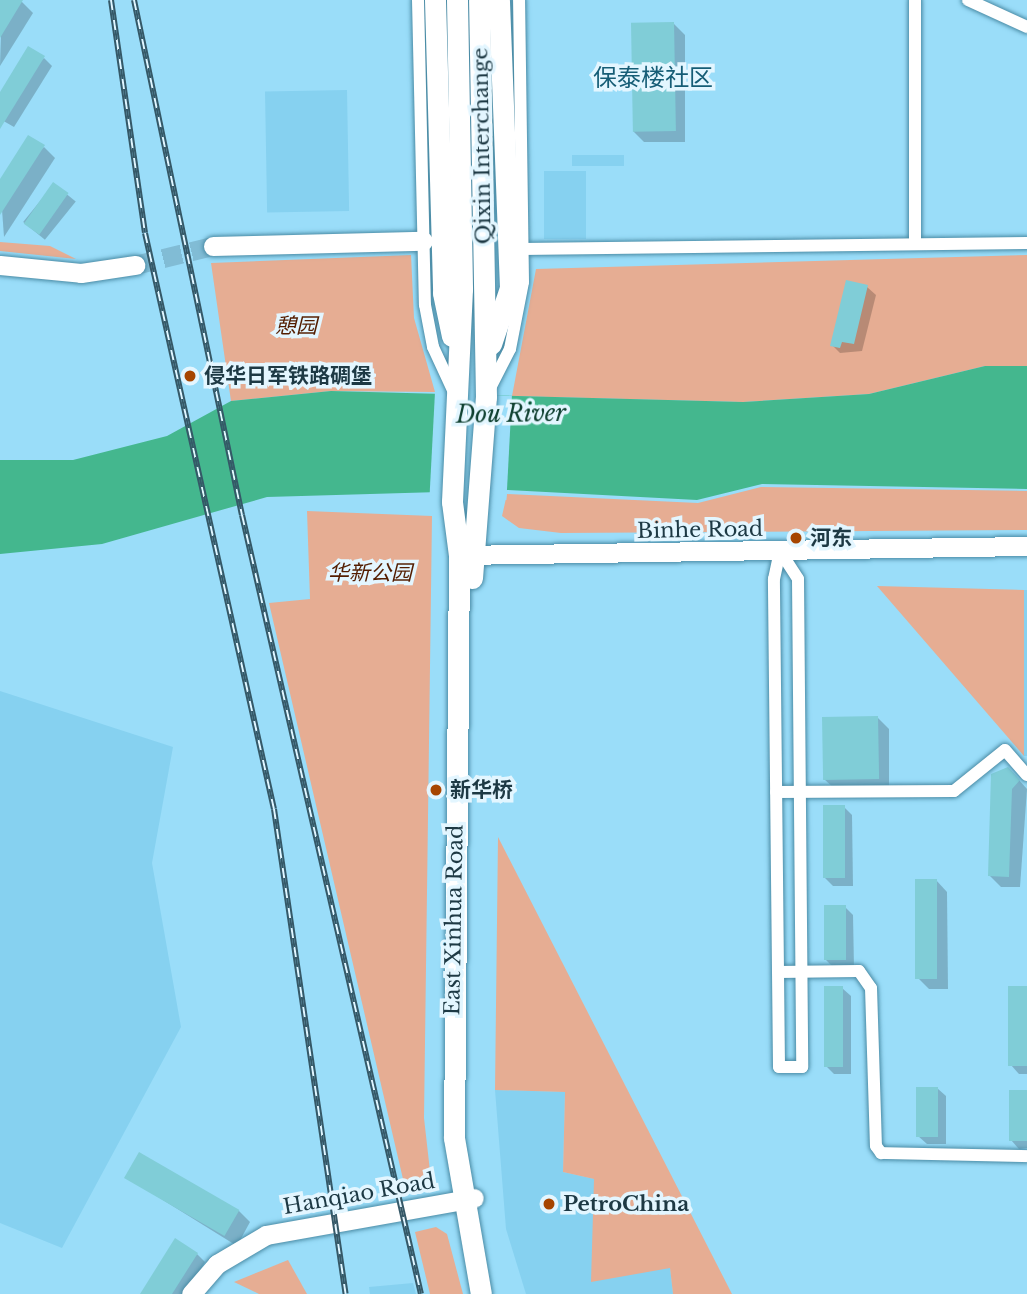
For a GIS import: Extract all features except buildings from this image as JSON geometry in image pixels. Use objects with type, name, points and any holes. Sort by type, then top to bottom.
[{"type":"main road","name":"Qixin Interchange","points":[[435,0],[443,293],[458,362]]},
{"type":"main road","name":"Qixin Interchange","points":[[457,0],[462,289],[458,362]]},
{"type":"main road","name":"Qixin Interchange","points":[[479,0],[486,359]]},
{"type":"main road","name":"Qixin Interchange","points":[[486,359],[510,288],[499,0]]},
{"type":"main road","points":[[486,359],[486,397]]},
{"type":"main road","points":[[457,397],[458,362]]},
{"type":"main road","name":"East Xinhua Road","points":[[457,397],[452,502],[466,556]]},
{"type":"main road","name":"East Xinhua Road","points":[[481,1294],[468,1199],[466,556],[479,502],[486,397]]},
{"type":"main road","name":"East Xinhua Road","points":[[468,1199],[494,1294]]},
{"type":"street","points":[[418,0],[423,241],[433,347],[457,397]]},
{"type":"street","points":[[486,397],[517,323],[521,249],[519,0]]},
{"type":"street","points":[[915,0],[915,244]]},
{"type":"street","points":[[968,0],[1027,27]]},
{"type":"street","points":[[213,246],[423,241]]},
{"type":"street","points":[[521,249],[1027,243]]},
{"type":"street","points":[[0,265],[81,273],[135,265]]},
{"type":"street","name":"Binhe Road","points":[[466,556],[1027,547]]},
{"type":"street","points":[[780,551],[798,579],[802,1067],[779,1067],[774,579],[780,551]]},
{"type":"street","points":[[776,792],[954,791],[1005,750],[1027,775]]},
{"type":"street","points":[[778,972],[859,971],[871,988],[876,1146],[881,1153],[1027,1156]]},
{"type":"street","name":"Hanqiao Road","points":[[191,1294],[216,1264],[265,1235],[468,1199]]},
{"type":"shaded area","points":[[347,90],[349,211],[267,212],[265,91]]},
{"type":"shaded area","points":[[572,155],[624,155],[624,166],[572,166]]},
{"type":"shaded area","points":[[544,171],[586,171],[586,239],[544,239]]},
{"type":"shaded area","points":[[1024,590],[1027,590],[1027,756],[1024,756]]},
{"type":"shaded area","points":[[0,691],[173,747],[152,863],[181,1027],[62,1248],[0,1223]]},
{"type":"shaded area","name":"PetroChina","points":[[495,1090],[565,1092],[563,1172],[594,1179],[670,1267],[673,1294],[526,1294],[506,1229]]},
{"type":"shaded area","points":[[413,1283],[416,1294],[370,1294],[369,1287]]},
{"type":"green space","points":[[0,242],[50,246],[76,259],[0,251]]},
{"type":"green space","name":"憩园","points":[[411,255],[414,318],[435,392],[331,391],[231,401],[211,263]]},
{"type":"green space","points":[[1027,255],[1027,366],[985,366],[869,394],[743,402],[512,396],[536,269]]},
{"type":"green space","points":[[761,487],[1027,491],[1027,530],[561,533],[519,528],[502,516],[507,494],[698,503]]},
{"type":"green space","name":"华新公园","points":[[307,511],[432,516],[424,1118],[431,1180],[406,1192],[269,603],[310,599]]},
{"type":"green space","points":[[877,586],[1024,590],[1024,756]]},
{"type":"green space","points":[[498,837],[732,1294],[673,1294],[670,1268],[591,1282],[594,1179],[563,1172],[565,1092],[495,1090]]},
{"type":"green space","points":[[436,1227],[447,1234],[463,1294],[430,1294],[415,1232]]},
{"type":"green space","points":[[288,1260],[307,1294],[259,1294],[234,1282]]},
{"type":"water","name":"Dou River","points":[[985,366],[1027,366],[1027,489],[762,484],[697,500],[508,490],[267,497],[102,544],[0,554],[0,460],[73,460],[167,436],[231,401],[331,391],[743,402],[869,394]]},
{"type":"pier","points":[[435,392],[512,396],[506,500],[430,496]]},
{"type":"tunnel","points":[[135,265],[213,246]]},
{"type":"railway","points":[[111,0],[145,233],[274,809],[346,1294]]},
{"type":"railway","points":[[134,0],[242,515],[421,1294]]},
{"type":"place","name":"侵华日军铁路碉堡","points":[[190,376]]},
{"type":"place","name":"河东","points":[[796,538]]},
{"type":"place","name":"新华桥","points":[[436,790]]},
{"type":"place","name":"PetroChina","points":[[549,1204]]},
{"type":"district","name":"保泰楼社区","points":[[653,78]]}]
